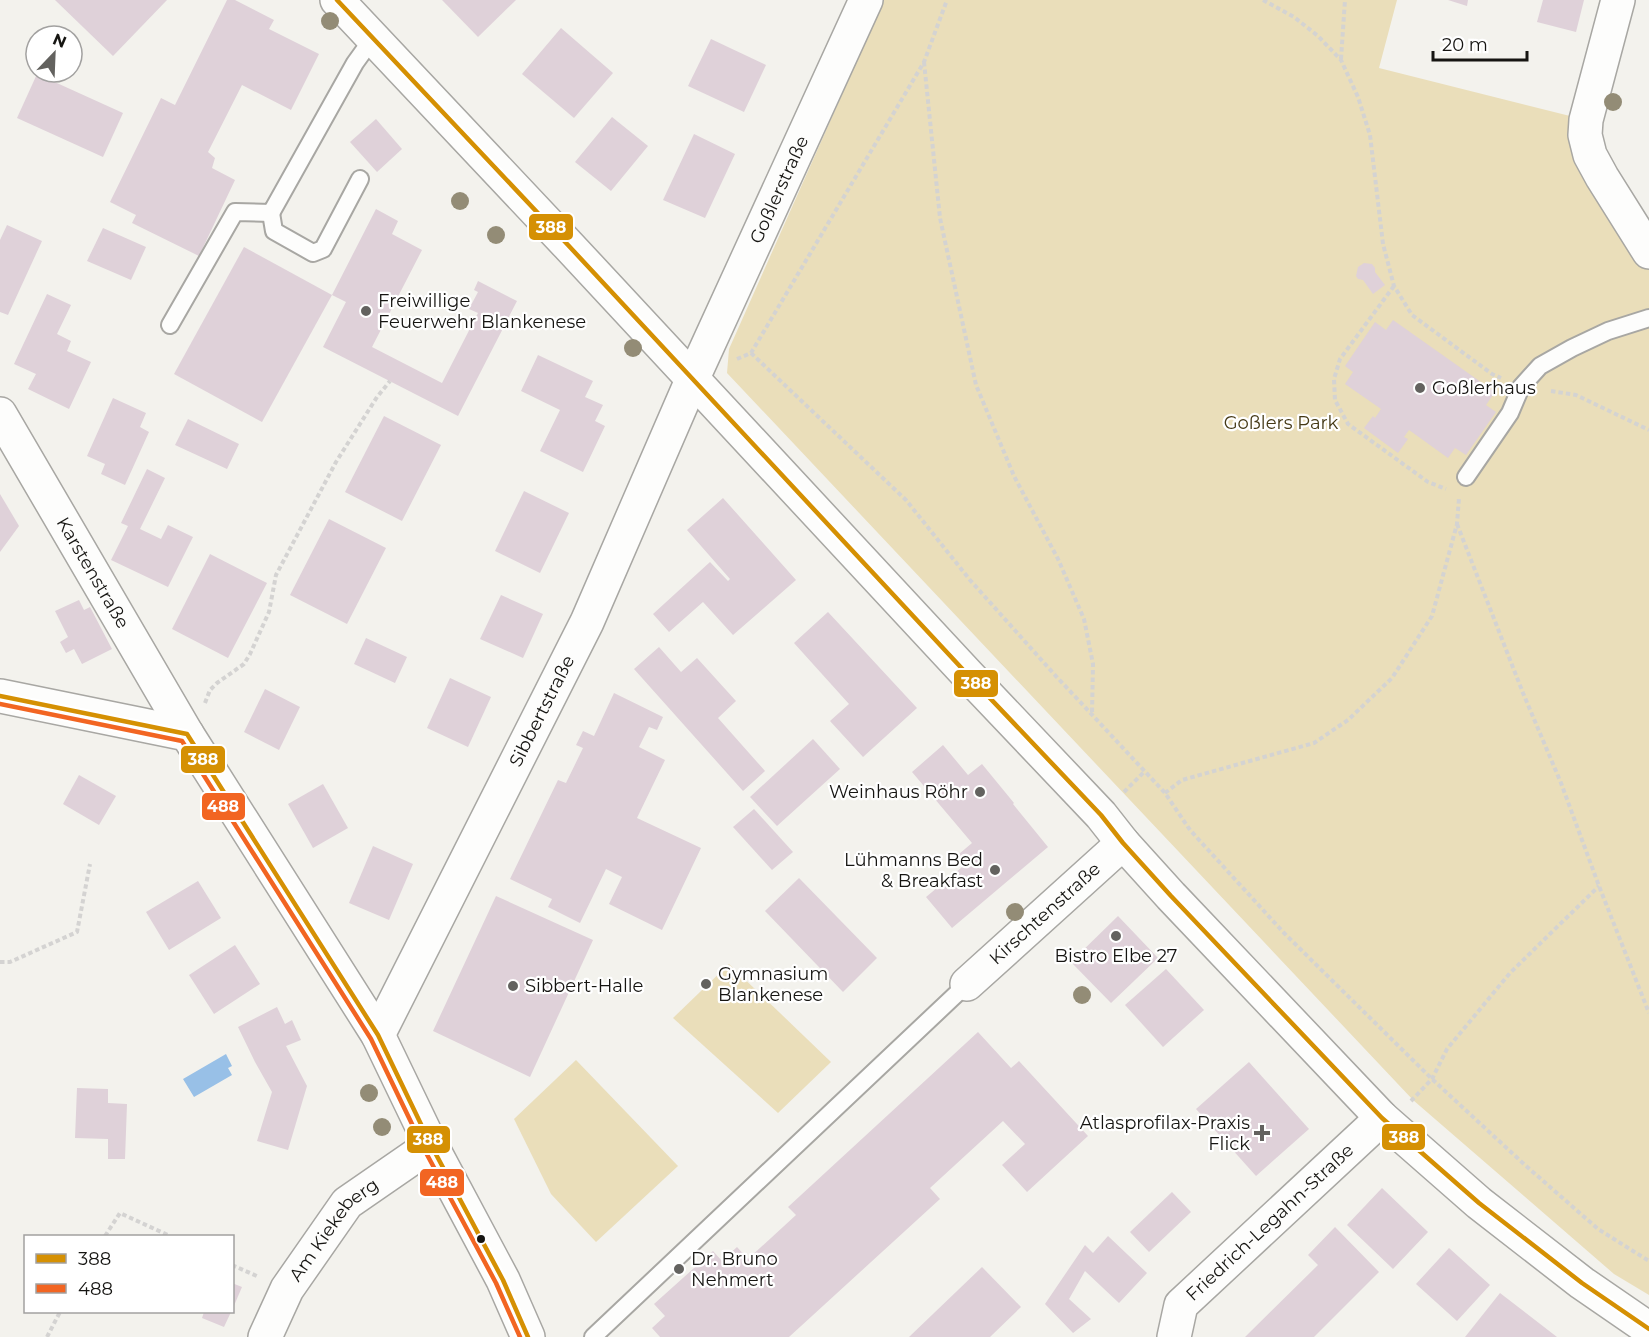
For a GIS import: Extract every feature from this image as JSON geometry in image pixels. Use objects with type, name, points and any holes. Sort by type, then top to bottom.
[{"type":"street","name":"Goßlerstraße","points":[[692,380],[866,0]]},
{"type":"street","points":[[1618,0],[1586,120],[1585,135],[1590,155],[1598,170],[1649,252]]},
{"type":"street","points":[[342,2],[692,380],[1101,815],[1171,896],[1396,1110],[1479,1203],[1582,1283],[1649,1329]]},
{"type":"street","name":"Sibbertstraße","points":[[378,1035],[587,622],[692,380]]},
{"type":"street","name":"Karstenstraße","points":[[0,414],[187,734],[378,1035],[431,1145],[503,1280],[528,1337]]},
{"type":"street","points":[[0,696],[187,734]]},
{"type":"street","name":"Kirschtenstraße","points":[[967,984],[1123,843]]},
{"type":"street","name":"Friedrich-Legahn-Straße","points":[[1174,1337],[1181,1305],[1396,1110]]},
{"type":"street","name":"Am Kiekeberg","points":[[265,1337],[287,1289],[347,1203],[431,1145]]},
{"type":"lane","points":[[360,179],[323,249],[313,253],[274,231],[272,213],[355,63],[373,38]]},
{"type":"lane","points":[[170,325],[235,212],[272,213]]},
{"type":"lane","points":[[1466,477],[1510,413],[1521,387],[1540,366],[1608,332],[1649,318]]},
{"type":"lane","points":[[593,1337],[967,984]]},
{"type":"path","points":[[938,0],[946,2],[924,62],[751,352],[906,500],[970,580],[1165,793],[1190,830],[1284,933],[1432,1079],[1525,1165],[1598,1229],[1649,1261]]},
{"type":"path","points":[[1263,0],[1294,17],[1318,36],[1341,60],[1358,97],[1370,135],[1383,244],[1394,286],[1412,315],[1492,374],[1521,387],[1576,395],[1649,430]]},
{"type":"path","points":[[1341,60],[1345,0]]},
{"type":"path","points":[[924,62],[940,218],[976,386],[1014,476],[1058,559],[1084,620],[1093,664],[1092,714]]},
{"type":"path","points":[[1394,286],[1340,359],[1334,378],[1335,400],[1348,424],[1428,482],[1459,494]]},
{"type":"path","points":[[187,734],[210,690],[244,663],[250,654],[270,612],[276,575],[336,462],[377,397],[390,381]]},
{"type":"path","points":[[1165,793],[1182,780],[1314,743],[1348,720],[1392,678],[1432,616],[1457,524],[1459,494],[1466,477]]},
{"type":"path","points":[[1457,524],[1561,783],[1649,1013]]},
{"type":"path","points":[[0,962],[10,962],[77,932],[90,864]]},
{"type":"path","points":[[1396,1110],[1432,1079],[1447,1049],[1510,973],[1599,886]]},
{"type":"path","points":[[106,1235],[120,1213],[168,1235]]},
{"type":"path","points":[[47,1337],[59,1313]]},
{"type":"green space","name":"Goßlers Park","points":[[884,0],[1397,0],[1379,68],[1586,120],[1649,251],[1649,1295],[1614,1274],[1413,1100],[727,373],[729,349]]},
{"type":"green space","points":[[729,964],[831,1062],[778,1113],[673,1018]]},
{"type":"green space","points":[[576,1060],[678,1166],[596,1242],[551,1194],[514,1119]]},
{"type":"water","points":[[226,1054],[232,1066],[228,1068],[232,1075],[194,1097],[183,1079]]},
{"type":"building","points":[[55,0],[167,0],[113,56],[84,28],[84,24],[80,24]]},
{"type":"building","points":[[227,0],[235,0],[274,20],[269,29],[319,54],[291,110],[242,85],[208,152],[215,158],[212,168],[235,180],[199,256],[132,223],[136,215],[110,202],[161,98],[175,105]]},
{"type":"building","points":[[442,0],[516,0],[478,37]]},
{"type":"building","points":[[1448,0],[1468,0],[1467,6]]},
{"type":"building","points":[[1543,0],[1584,0],[1576,32],[1537,22]]},
{"type":"building","points":[[561,28],[613,73],[574,118],[522,74]]},
{"type":"building","points":[[711,39],[766,65],[744,112],[688,86]]},
{"type":"building","points":[[32,84],[59,84],[123,113],[103,157],[17,118]]},
{"type":"building","points":[[612,117],[648,146],[611,191],[575,162]]},
{"type":"building","points":[[376,119],[402,149],[377,172],[350,142]]},
{"type":"building","points":[[694,134],[735,154],[705,218],[663,200]]},
{"type":"building","name":"Freiwillige Feuerwehr Blankenese","points":[[376,209],[398,221],[392,234],[422,250],[372,347],[442,383],[478,313],[469,309],[478,292],[474,290],[478,281],[517,301],[458,416],[323,347],[346,302],[332,295]]},
{"type":"building","points":[[7,225],[42,241],[8,315],[0,312],[0,240]]},
{"type":"building","points":[[103,228],[146,247],[131,280],[87,261]]},
{"type":"building","points":[[244,247],[332,295],[262,422],[174,374]]},
{"type":"building","points":[[1364,263],[1372,264],[1385,285],[1373,294],[1363,280],[1356,276],[1358,267]]},
{"type":"building","points":[[47,294],[71,305],[57,334],[71,341],[67,351],[91,362],[69,409],[28,389],[36,374],[14,364]]},
{"type":"building","name":"Goßlerhaus","points":[[1393,320],[1495,392],[1486,405],[1496,412],[1466,455],[1455,448],[1448,458],[1409,430],[1404,437],[1408,439],[1398,453],[1364,428],[1381,409],[1345,384],[1353,372],[1345,366],[1375,322],[1386,330]]},
{"type":"building","points":[[538,355],[593,381],[585,397],[603,405],[595,421],[605,426],[583,472],[540,451],[560,410],[521,391]]},
{"type":"building","points":[[113,398],[146,413],[140,427],[149,432],[125,485],[101,474],[105,464],[87,456]]},
{"type":"building","points":[[384,416],[441,445],[402,521],[345,492]]},
{"type":"building","points":[[188,419],[239,444],[227,469],[175,445]]},
{"type":"building","points":[[147,469],[165,478],[140,529],[161,539],[168,525],[193,537],[168,587],[111,560],[128,526],[121,523]]},
{"type":"building","points":[[524,491],[569,513],[540,573],[495,551]]},
{"type":"building","points":[[0,494],[19,526],[0,552]]},
{"type":"building","points":[[723,498],[796,580],[733,635],[703,602],[669,632],[653,614],[710,562],[728,581],[730,579],[687,530]]},
{"type":"building","points":[[329,519],[386,548],[347,624],[290,595]]},
{"type":"building","points":[[210,554],[267,583],[228,658],[172,629]]},
{"type":"building","points":[[501,595],[543,614],[523,658],[480,639]]},
{"type":"building","points":[[79,600],[84,610],[90,607],[112,649],[82,664],[74,649],[66,653],[60,642],[68,637],[55,611]]},
{"type":"building","points":[[828,612],[917,708],[863,757],[830,721],[849,704],[794,643]]},
{"type":"building","points":[[366,638],[407,657],[395,683],[354,664]]},
{"type":"building","points":[[659,647],[681,672],[697,658],[736,701],[718,718],[765,771],[743,791],[634,669]]},
{"type":"building","points":[[450,678],[491,697],[468,747],[427,728]]},
{"type":"building","points":[[265,689],[300,707],[279,750],[244,732]]},
{"type":"building","points":[[614,693],[663,717],[657,730],[649,727],[639,747],[665,760],[637,818],[701,848],[662,930],[609,904],[622,877],[606,869],[580,923],[548,907],[552,899],[510,879],[558,780],[566,783],[583,748],[576,745],[583,731],[594,736]]},
{"type":"building","points":[[813,739],[840,769],[777,826],[750,797]]},
{"type":"building","points":[[943,745],[968,775],[982,764],[1048,847],[952,928],[926,897],[967,863],[959,854],[972,843],[912,772]]},
{"type":"building","points":[[79,775],[116,796],[99,825],[63,804]]},
{"type":"building","points":[[323,784],[348,828],[313,848],[288,804]]},
{"type":"building","points":[[754,809],[793,852],[772,870],[733,827]]},
{"type":"building","points":[[373,846],[413,864],[389,920],[349,903]]},
{"type":"building","points":[[799,878],[877,958],[843,992],[765,911]]},
{"type":"building","points":[[198,881],[221,918],[169,950],[146,912]]},
{"type":"building","name":"Sibbert-Halle","points":[[496,896],[593,940],[530,1077],[433,1031]]},
{"type":"building","points":[[1118,916],[1158,958],[1111,1003],[1071,962]]},
{"type":"building","points":[[235,945],[260,984],[214,1014],[189,975]]},
{"type":"building","points":[[1166,969],[1204,1010],[1163,1047],[1125,1005]]},
{"type":"building","points":[[277,1007],[285,1024],[292,1020],[301,1040],[286,1046],[307,1086],[288,1150],[257,1141],[272,1092],[238,1027]]},
{"type":"building","points":[[978,1032],[1011,1068],[1019,1061],[1088,1136],[1027,1192],[1002,1165],[1025,1144],[1003,1121],[930,1188],[940,1199],[789,1337],[660,1337],[652,1328],[665,1316],[654,1304],[713,1251],[722,1261],[737,1247],[748,1259],[796,1215],[788,1207]]},
{"type":"building","points":[[1249,1062],[1309,1129],[1256,1176],[1196,1109]]},
{"type":"building","points":[[77,1088],[108,1089],[108,1103],[127,1104],[125,1159],[108,1159],[108,1139],[75,1138]]},
{"type":"building","points":[[1382,1188],[1428,1232],[1393,1269],[1347,1225]]},
{"type":"building","points":[[1172,1192],[1191,1212],[1149,1252],[1130,1232]]},
{"type":"building","points":[[1335,1227],[1379,1272],[1314,1337],[1245,1337],[1318,1265],[1308,1255]]},
{"type":"building","points":[[1108,1236],[1147,1273],[1119,1303],[1085,1271],[1069,1299],[1091,1319],[1073,1333],[1045,1304],[1085,1245],[1093,1253]]},
{"type":"building","points":[[1449,1248],[1490,1285],[1457,1321],[1416,1284]]},
{"type":"building","points":[[982,1267],[1021,1307],[990,1337],[909,1337]]},
{"type":"building","points":[[234,1284],[242,1287],[234,1306]]},
{"type":"building","points":[[1500,1293],[1557,1337],[1465,1337]]},
{"type":"building","points":[[204,1313],[231,1313],[224,1327],[202,1318]]},
{"type":"transit line","name":"388","points":[[337,0],[1101,815],[1171,896],[1382,1118],[1479,1203],[1582,1283],[1649,1329]]},
{"type":"transit line","name":"388","points":[[0,696],[187,734],[378,1035],[431,1145],[503,1280],[528,1337]]},
{"type":"transit line","name":"488","points":[[0,704],[182,741],[371,1039],[424,1149],[496,1283],[520,1337]]},
{"type":"place","name":"Freiwillige Feuerwehr Blankenese","points":[[366,311]]},
{"type":"place","name":"Goßlerhaus","points":[[1420,388]]},
{"type":"place","name":"Weinhaus Röhr","points":[[980,792]]},
{"type":"place","name":"Lühmanns Bed & Breakfast","points":[[995,870]]},
{"type":"place","name":"Bistro Elbe 27","points":[[1116,936]]},
{"type":"place","name":"Gymnasium Blankenese","points":[[706,984]]},
{"type":"place","name":"Sibbert-Halle","points":[[513,986]]},
{"type":"place","name":"Atlasprofilax-Praxis Flick","points":[[1262,1133]]},
{"type":"place","name":"Dr. Bruno Nehmert","points":[[679,1269]]}]
